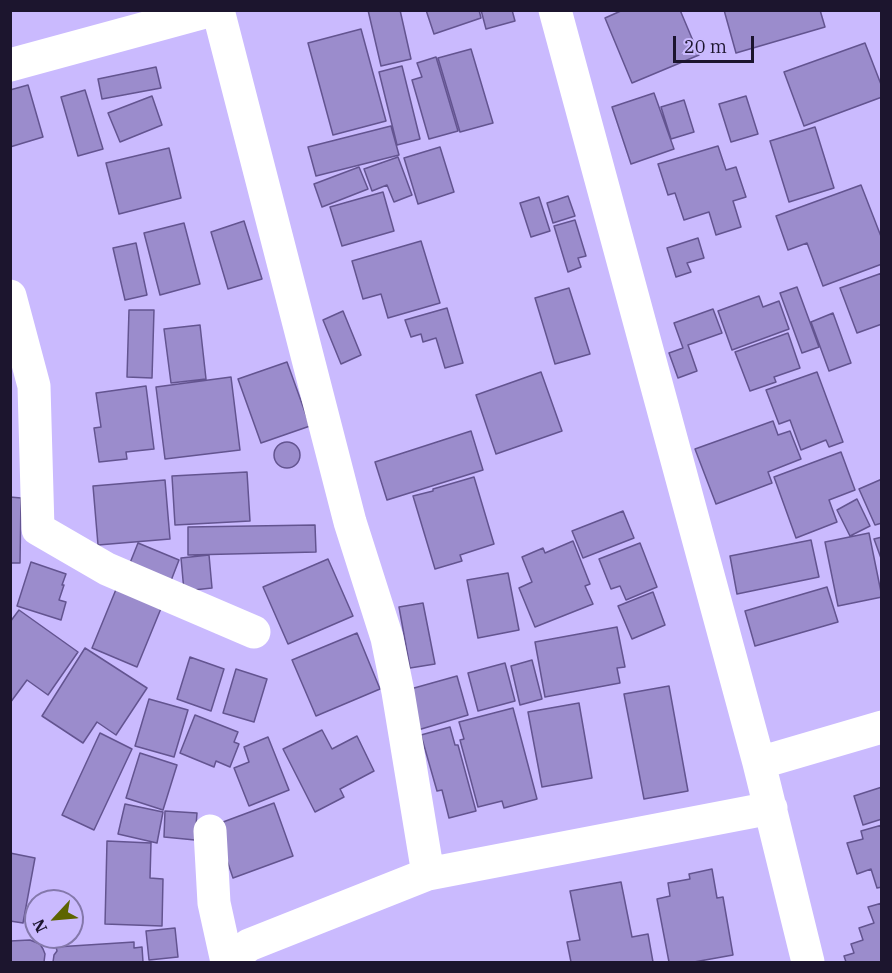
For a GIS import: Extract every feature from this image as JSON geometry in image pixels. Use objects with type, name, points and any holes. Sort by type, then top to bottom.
[{"type":"street","points":[[10,65],[212,10]]},
{"type":"street","points":[[218,10],[350,522],[387,638],[428,874]]},
{"type":"street","points":[[555,10],[771,808],[808,963]]},
{"type":"street","points":[[10,296],[39,529],[107,569],[254,632]]},
{"type":"street","points":[[759,763],[882,727]]},
{"type":"street","points":[[210,831],[214,903],[227,962],[249,945],[428,874],[771,808]]},
{"type":"building","points":[[368,10],[400,10],[411,59],[381,66]]},
{"type":"building","points":[[426,10],[479,10],[481,18],[434,34]]},
{"type":"building","points":[[481,10],[512,10],[515,21],[486,29]]},
{"type":"building","points":[[623,10],[680,10],[699,55],[632,83],[605,18]]},
{"type":"building","points":[[724,10],[820,10],[825,27],[736,53]]},
{"type":"building","points":[[361,29],[386,121],[333,135],[308,43]]},
{"type":"building","points":[[865,43],[882,87],[882,97],[804,126],[784,72]]},
{"type":"building","points":[[471,49],[493,123],[460,132],[438,58]]},
{"type":"building","points":[[436,57],[458,131],[429,139],[412,80],[422,77],[417,63]]},
{"type":"building","points":[[402,66],[420,139],[397,145],[379,72]]},
{"type":"building","points":[[156,67],[161,88],[102,99],[98,79]]},
{"type":"building","points":[[28,85],[43,137],[10,147],[10,90]]},
{"type":"building","points":[[85,90],[103,149],[78,156],[61,97]]},
{"type":"building","points":[[654,93],[674,149],[631,164],[612,107]]},
{"type":"building","points":[[152,96],[162,125],[120,142],[108,113]]},
{"type":"building","points":[[746,96],[758,134],[731,142],[719,104]]},
{"type":"building","points":[[684,100],[694,132],[671,139],[661,107]]},
{"type":"building","points":[[391,126],[399,155],[316,176],[308,147]]},
{"type":"building","points":[[815,127],[834,188],[789,202],[770,141]]},
{"type":"building","points":[[718,146],[726,170],[736,167],[746,197],[733,201],[741,227],[716,235],[709,212],[684,220],[675,193],[668,195],[658,164]]},
{"type":"building","points":[[440,147],[454,192],[418,204],[404,158]]},
{"type":"building","points":[[169,148],[181,198],[119,214],[106,163]]},
{"type":"building","points":[[398,157],[412,195],[394,202],[387,185],[372,191],[364,169]]},
{"type":"building","points":[[359,167],[368,189],[322,207],[314,184]]},
{"type":"building","points":[[861,185],[882,239],[882,264],[823,286],[807,243],[788,250],[776,216]]},
{"type":"building","points":[[383,192],[394,231],[342,246],[330,207]]},
{"type":"building","points":[[568,196],[575,216],[553,223],[547,203]]},
{"type":"building","points":[[539,197],[550,231],[531,237],[520,203]]},
{"type":"building","points":[[575,220],[586,256],[578,258],[581,267],[568,272],[554,226]]},
{"type":"building","points":[[244,221],[262,279],[228,289],[211,232]]},
{"type":"building","points":[[184,223],[200,284],[160,295],[144,233]]},
{"type":"building","points":[[698,238],[704,258],[687,263],[691,272],[676,277],[667,248]]},
{"type":"building","points":[[421,241],[440,303],[388,318],[381,294],[363,299],[352,261]]},
{"type":"building","points":[[136,243],[147,295],[125,300],[113,248]]},
{"type":"building","points":[[882,273],[882,324],[857,333],[840,288]]},
{"type":"building","points":[[797,287],[819,347],[802,353],[780,293]]},
{"type":"building","points":[[569,288],[590,354],[555,364],[535,298]]},
{"type":"building","points":[[759,296],[763,307],[779,301],[789,329],[732,350],[718,311]]},
{"type":"building","points":[[447,308],[463,363],[445,368],[436,338],[423,342],[421,334],[411,337],[405,320]]},
{"type":"building","points":[[713,309],[722,333],[688,345],[697,371],[678,378],[669,353],[683,348],[674,323]]},
{"type":"building","points":[[129,310],[154,310],[152,378],[127,377]]},
{"type":"building","points":[[343,311],[361,355],[341,364],[323,320]]},
{"type":"building","points":[[833,313],[851,363],[829,371],[811,322]]},
{"type":"building","points":[[200,325],[206,379],[171,383],[164,329]]},
{"type":"building","points":[[788,333],[800,368],[774,377],[776,382],[750,391],[735,352]]},
{"type":"building","points":[[287,362],[310,426],[261,443],[238,379]]},
{"type":"building","points":[[541,372],[562,431],[496,454],[476,395]]},
{"type":"building","points":[[817,372],[843,442],[829,447],[826,440],[801,450],[790,420],[779,424],[766,390]]},
{"type":"building","points":[[231,377],[240,450],[165,459],[156,387]]},
{"type":"building","points":[[146,386],[154,449],[126,452],[127,459],[99,462],[94,428],[101,427],[96,393]]},
{"type":"building","points":[[773,421],[778,435],[790,431],[801,459],[768,472],[772,483],[716,504],[695,449]]},
{"type":"building","points":[[471,431],[483,470],[387,500],[375,462]]},
{"type":"building","points":[[287,442],[296,446],[300,455],[296,464],[287,468],[278,464],[274,455],[278,446]]},
{"type":"building","points":[[841,452],[855,490],[829,500],[837,522],[796,538],[774,477]]},
{"type":"building","points":[[247,472],[250,521],[175,525],[172,476]]},
{"type":"building","points":[[474,477],[494,544],[460,555],[462,561],[435,569],[413,496]]},
{"type":"building","points":[[882,479],[882,523],[875,525],[859,489]]},
{"type":"building","points":[[165,480],[170,539],[98,545],[93,486]]},
{"type":"building","points":[[10,497],[21,498],[20,563],[10,563]]},
{"type":"building","points":[[857,499],[870,526],[850,536],[837,510]]},
{"type":"building","points":[[623,511],[634,538],[583,558],[572,531]]},
{"type":"building","points":[[315,525],[316,552],[188,555],[188,527]]},
{"type":"building","points":[[869,533],[882,597],[838,606],[825,542]]},
{"type":"building","points":[[882,537],[882,561],[874,539]]},
{"type":"building","points":[[811,540],[819,577],[737,594],[730,556]]},
{"type":"building","points":[[573,541],[590,584],[585,586],[593,604],[535,627],[519,588],[532,582],[522,557],[543,548],[545,553]]},
{"type":"building","points":[[138,543],[179,560],[167,591],[126,573]]},
{"type":"building","points":[[640,543],[657,587],[626,600],[620,586],[611,589],[599,559]]},
{"type":"building","points":[[209,555],[212,588],[184,591],[181,558]]},
{"type":"building","points":[[328,559],[353,616],[288,644],[263,587]]},
{"type":"building","points":[[31,562],[66,574],[59,600],[66,602],[61,620],[17,606]]},
{"type":"building","points":[[508,573],[519,630],[478,638],[467,580]]},
{"type":"building","points":[[117,587],[162,606],[137,667],[92,648]]},
{"type":"building","points":[[827,587],[838,622],[755,646],[745,611]]},
{"type":"building","points":[[653,592],[665,625],[632,639],[618,606]]},
{"type":"building","points":[[423,603],[435,664],[410,668],[399,607]]},
{"type":"building","points":[[19,610],[78,652],[48,695],[27,680],[10,703],[10,622]]},
{"type":"building","points":[[617,627],[625,667],[617,668],[620,683],[545,697],[535,642]]},
{"type":"building","points":[[357,633],[380,689],[316,716],[292,660]]},
{"type":"building","points":[[85,648],[147,688],[116,735],[97,722],[83,743],[42,716]]},
{"type":"building","points":[[190,657],[224,669],[211,711],[177,699]]},
{"type":"building","points":[[532,660],[542,699],[520,705],[511,666]]},
{"type":"building","points":[[505,663],[515,701],[478,711],[468,673]]},
{"type":"building","points":[[236,669],[267,679],[254,722],[223,713]]},
{"type":"building","points":[[457,676],[468,715],[418,730],[407,690]]},
{"type":"building","points":[[669,686],[688,791],[644,799],[624,694]]},
{"type":"building","points":[[149,699],[188,710],[174,757],[135,746]]},
{"type":"building","points":[[579,703],[592,778],[542,787],[528,712]]},
{"type":"building","points":[[513,708],[537,799],[504,808],[502,801],[478,807],[460,740],[464,739],[459,722]]},
{"type":"building","points":[[195,715],[238,732],[234,742],[239,744],[230,767],[216,761],[214,767],[180,753]]},
{"type":"building","points":[[450,727],[455,745],[458,745],[476,811],[449,818],[442,790],[437,791],[421,735]]},
{"type":"building","points":[[322,730],[332,749],[357,736],[374,771],[340,789],[344,797],[315,812],[283,749]]},
{"type":"building","points":[[100,733],[132,749],[94,830],[62,815]]},
{"type":"building","points":[[268,737],[289,790],[249,806],[234,768],[249,762],[244,747]]},
{"type":"building","points":[[140,753],[177,765],[163,810],[126,798]]},
{"type":"building","points":[[882,787],[882,819],[863,825],[854,796]]},
{"type":"building","points":[[274,803],[293,856],[233,878],[215,825]]},
{"type":"building","points":[[125,804],[163,812],[157,843],[118,834]]},
{"type":"building","points":[[165,811],[197,813],[195,840],[164,837]]},
{"type":"building","points":[[882,825],[882,887],[877,888],[871,869],[857,874],[847,843],[863,839],[861,831]]},
{"type":"building","points":[[107,841],[151,843],[150,878],[163,879],[162,926],[105,924]]},
{"type":"building","points":[[10,853],[35,858],[29,889],[24,889],[23,923],[10,921]]},
{"type":"building","points":[[712,869],[717,898],[723,897],[733,955],[694,962],[669,962],[657,899],[670,896],[668,883],[690,879],[689,874]]},
{"type":"building","points":[[621,882],[632,937],[648,934],[653,962],[571,962],[567,942],[580,940],[570,891]]},
{"type":"building","points":[[882,903],[882,962],[846,962],[844,956],[854,953],[851,944],[863,940],[859,928],[874,923],[868,907]]},
{"type":"building","points":[[175,928],[178,957],[149,960],[146,931]]},
{"type":"building","points":[[24,940],[24,949],[42,949],[45,954],[44,962],[10,962],[10,941]]},
{"type":"building","points":[[134,942],[134,948],[142,947],[143,962],[53,962],[56,949],[84,949],[84,945]]}]
